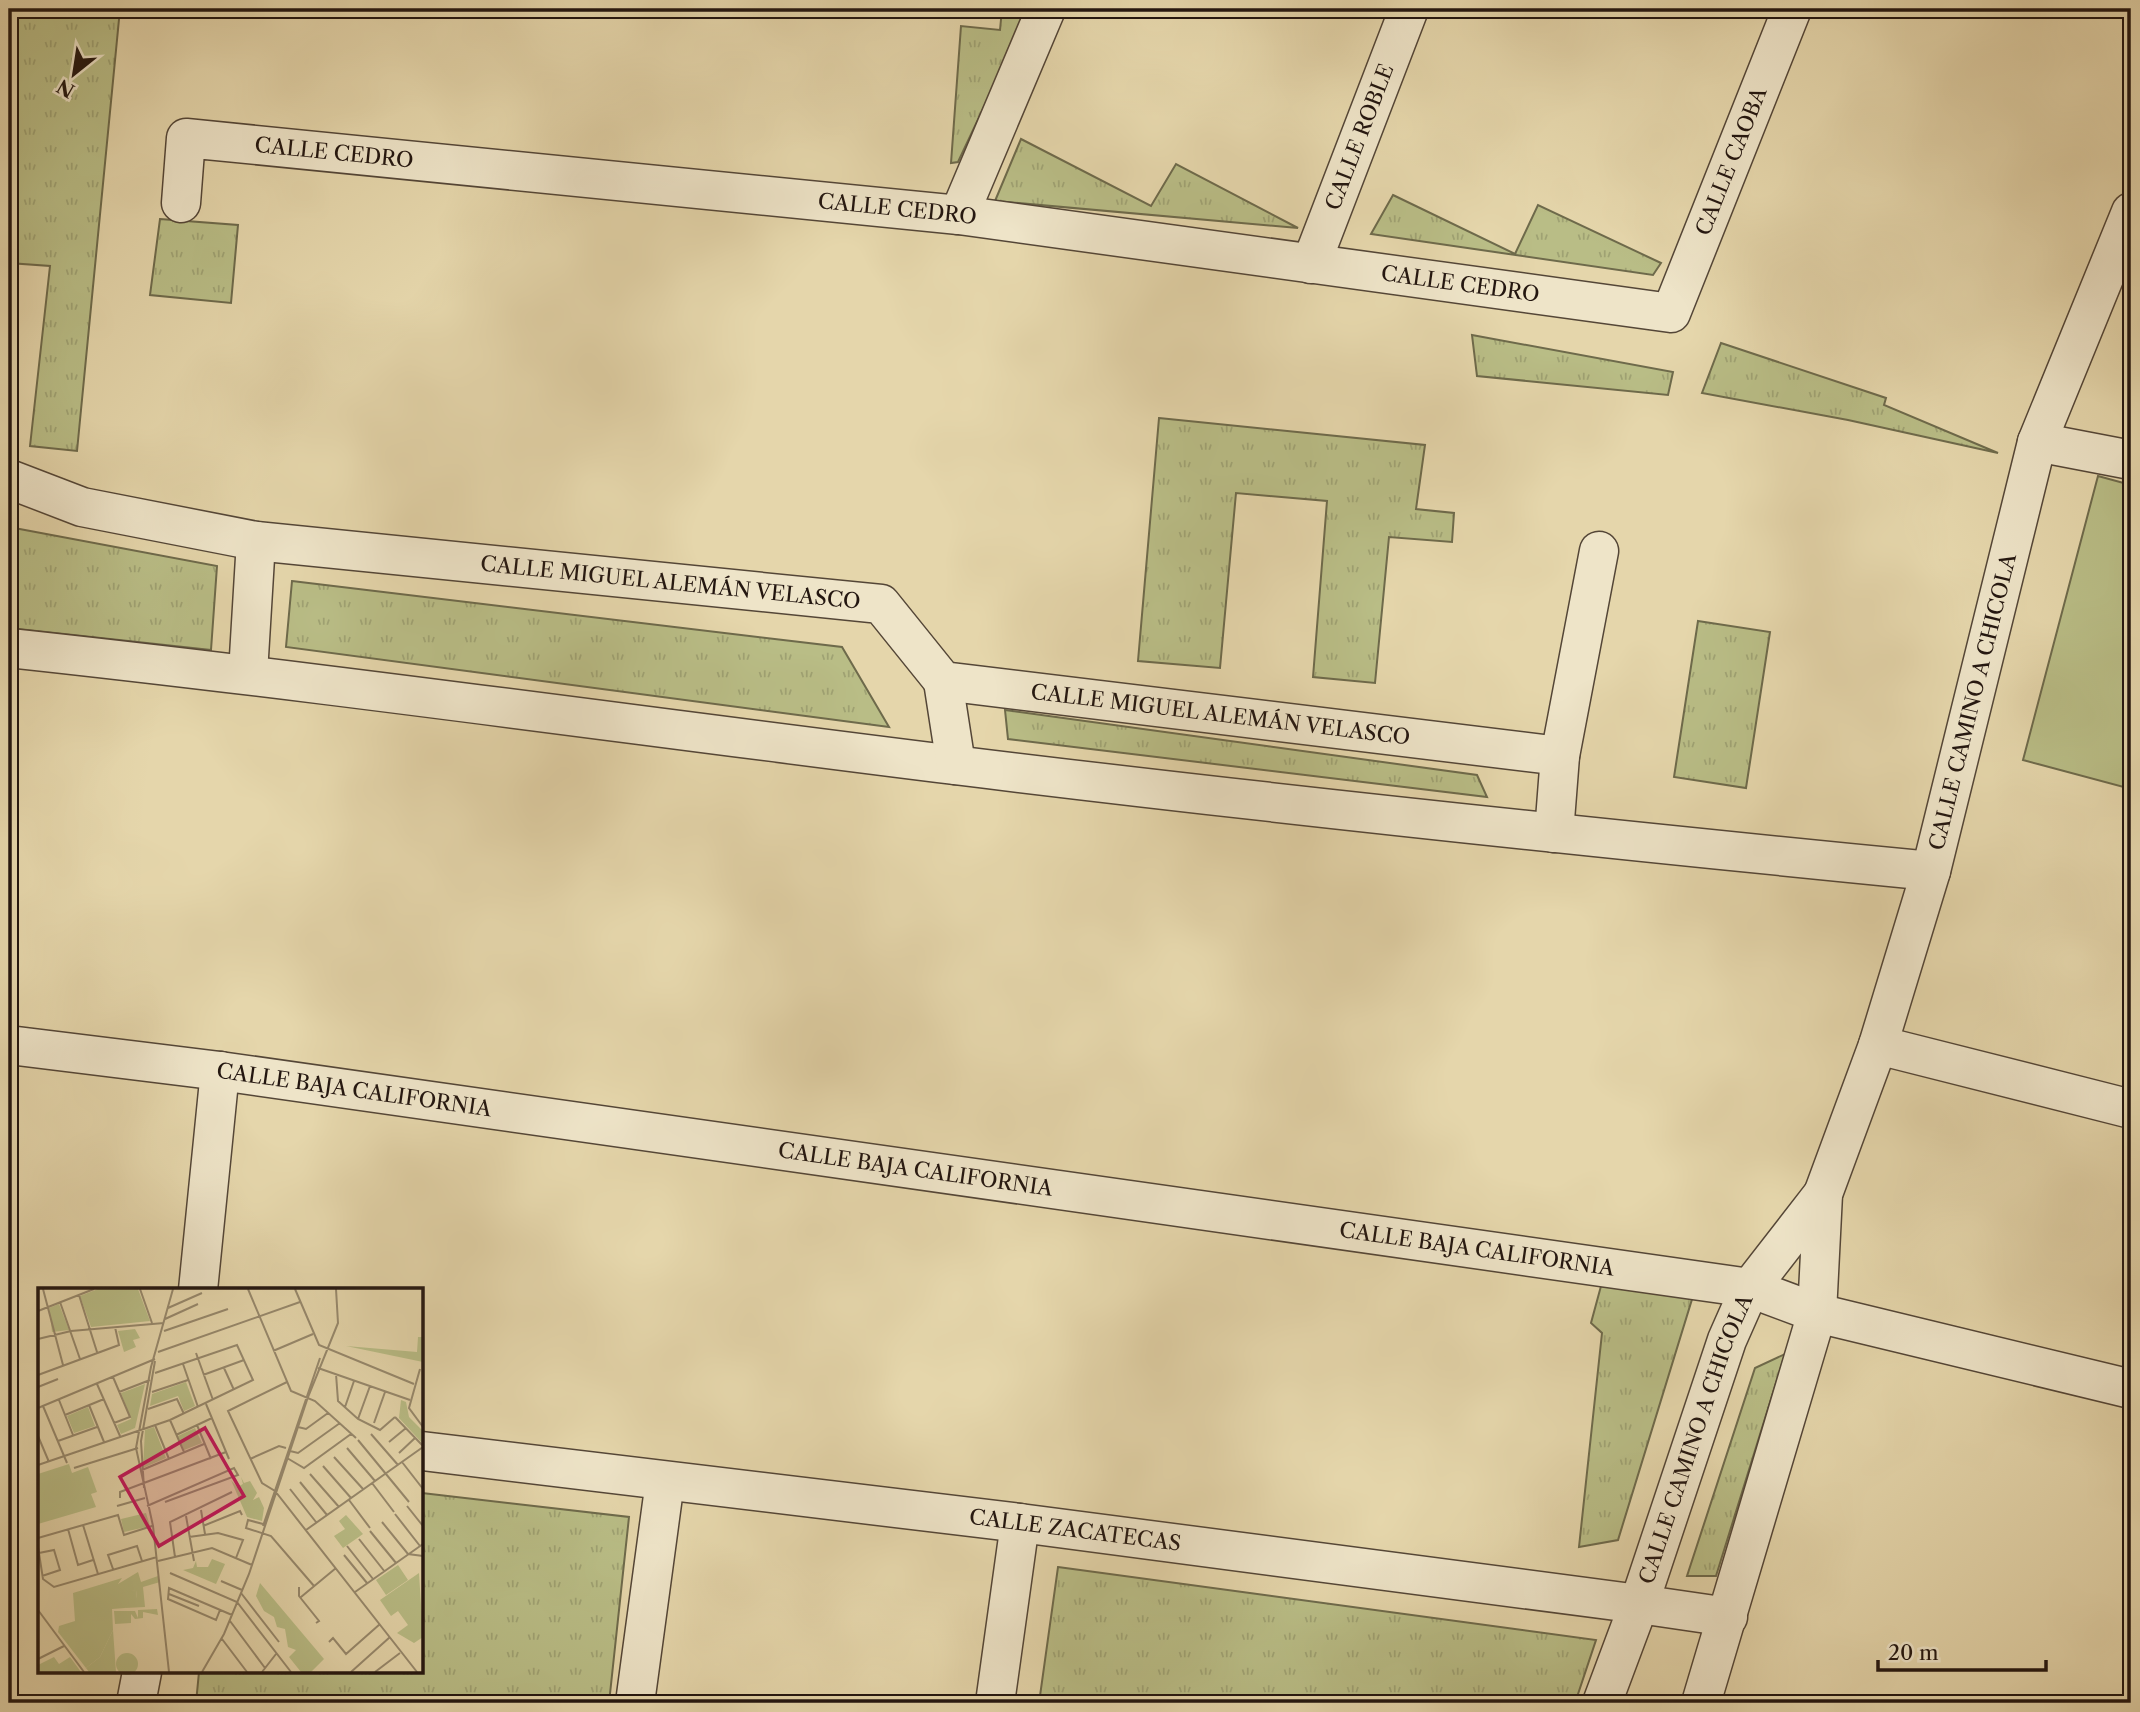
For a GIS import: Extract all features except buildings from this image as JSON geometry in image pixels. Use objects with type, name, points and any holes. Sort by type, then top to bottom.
[{"type":"street","points":[[959,215],[1046,9]]},
{"type":"street","name":"CALLE ROBLE","points":[[1311,264],[1409,9]]},
{"type":"street","name":"CALLE CAOBA","points":[[1671,313],[1792,9]]},
{"type":"street","name":"CALLE CEDRO","points":[[181,203],[186,138],[959,215],[1671,313]]},
{"type":"street","name":"CALLE CAMINO A CHICOLA","points":[[1701,1703],[1817,1313],[1824,1194],[1878,1045],[1931,871],[2037,442],[2131,212]]},
{"type":"street","points":[[2037,442],[2131,460]]},
{"type":"street","name":"CALLE MIGUEL ALEMÁN VELASCO","points":[[9,479],[82,507],[256,541],[881,604],[943,681],[1560,756]]},
{"type":"street","points":[[248,673],[256,541]]},
{"type":"street","points":[[1554,833],[1560,756],[1599,551]]},
{"type":"street","points":[[9,648],[248,673],[956,765],[1554,833],[1931,871]]},
{"type":"street","points":[[943,681],[956,765]]},
{"type":"street","name":"CALLE BAJA CALIFORNIA","points":[[9,1045],[220,1071],[1750,1287],[1817,1313],[2131,1389]]},
{"type":"street","points":[[1878,1045],[2131,1109]]},
{"type":"street","points":[[198,1288],[220,1071]]},
{"type":"street","name":"CALLE CAMINO A CHICOLA","points":[[1602,1703],[1639,1604],[1727,1340],[1750,1287],[1824,1194]]},
{"type":"street","name":"CALLE ZACATECAS","points":[[424,1451],[1020,1523],[1728,1617]]},
{"type":"street","points":[[635,1703],[665,1482]]},
{"type":"street","points":[[995,1703],[1020,1523]]},
{"type":"street","points":[[136,1703],[142,1674]]},
{"type":"green space","points":[[9,9],[120,9],[77,451],[30,446],[50,266],[9,263]]},
{"type":"green space","points":[[1002,9],[1030,9],[958,162],[951,163],[961,26],[1000,30]]},
{"type":"green space","points":[[1021,139],[1151,206],[1176,164],[1298,228],[995,201]]},
{"type":"green space","points":[[1393,195],[1515,254],[1538,205],[1661,263],[1653,275],[1371,234]]},
{"type":"green space","points":[[160,219],[238,225],[231,303],[150,295]]},
{"type":"green space","points":[[1472,335],[1673,372],[1668,395],[1477,376]]},
{"type":"green space","points":[[1721,343],[1886,398],[1884,405],[1998,453],[1848,420],[1702,393]]},
{"type":"green space","points":[[1159,418],[1425,445],[1416,509],[1454,513],[1452,542],[1389,537],[1375,683],[1313,677],[1327,501],[1236,493],[1220,668],[1138,661]]},
{"type":"green space","points":[[2098,476],[2131,485],[2131,789],[2023,760]]},
{"type":"green space","points":[[9,527],[217,566],[211,650],[9,628]]},
{"type":"green space","points":[[292,581],[842,647],[889,727],[286,647]]},
{"type":"green space","points":[[1698,621],[1770,632],[1746,788],[1674,777]]},
{"type":"green space","points":[[1005,710],[1477,775],[1487,797],[1008,739]]},
{"type":"green space","points":[[1601,1286],[1693,1296],[1618,1540],[1579,1547],[1602,1333],[1591,1323]]},
{"type":"green space","points":[[1785,1354],[1716,1576],[1687,1576],[1755,1368]]},
{"type":"green space","points":[[424,1493],[629,1517],[609,1703],[196,1703],[199,1674],[424,1674]]},
{"type":"green space","points":[[1058,1567],[1596,1640],[1575,1703],[1039,1703]]}]
